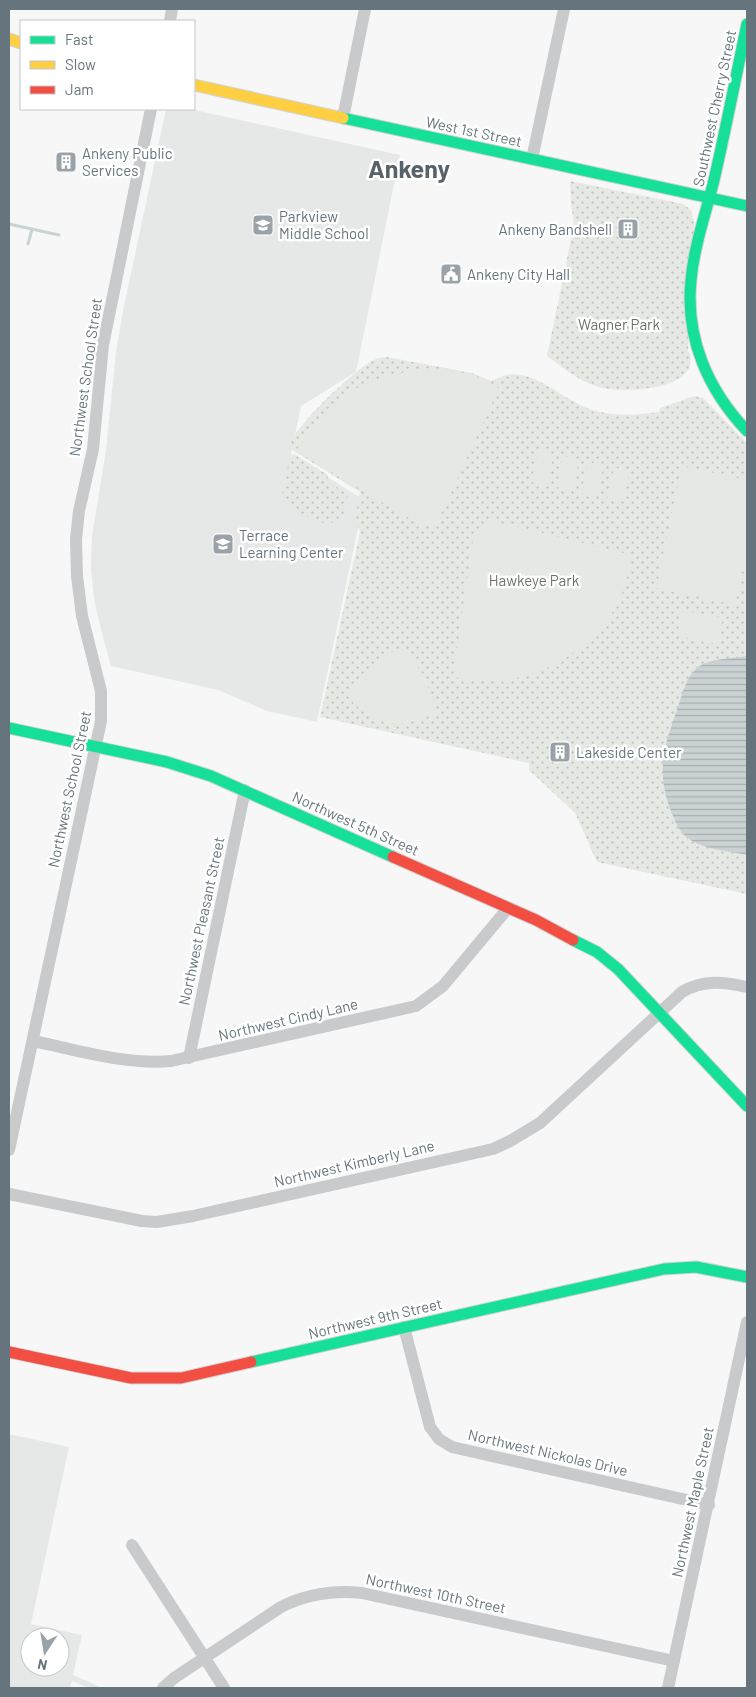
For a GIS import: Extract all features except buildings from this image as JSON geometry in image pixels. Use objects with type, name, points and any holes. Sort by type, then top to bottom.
[{"type":"street","points":[[343,118],[366,9]]},
{"type":"street","points":[[532,159],[564,9]]},
{"type":"street","name":"Southwest Cherry Street","points":[[747,24],[691,280],[692,326],[697,350],[714,389],[727,409],[747,430]]},
{"type":"street","name":"West 1st Street","points":[[195,85],[747,206]]},
{"type":"street","name":"Northwest School Street","points":[[9,1150],[101,721],[102,691],[82,616],[77,576],[76,539],[79,512],[92,449],[103,345],[151,110]]},
{"type":"street","name":"Northwest 5th Street","points":[[9,728],[167,762],[211,776],[245,790],[559,931],[596,952],[618,969],[660,1012]]},
{"type":"street","name":"Northwest Pleasant Street","points":[[189,1058],[245,790]]},
{"type":"street","name":"Northwest Cindy Lane","points":[[33,1041],[122,1060],[152,1063],[189,1058],[416,1006],[431,997],[443,986],[508,908]]},
{"type":"street","name":"Northwest Kimberly Lane","points":[[9,1194],[123,1219],[157,1222],[193,1216],[493,1148],[510,1142],[540,1123],[682,992],[695,986],[714,982],[747,987]]},
{"type":"street","points":[[660,1012],[747,1106]]},
{"type":"street","name":"Northwest 9th Street","points":[[9,1352],[120,1376],[170,1379],[200,1375],[664,1269],[696,1267],[747,1277]]},
{"type":"street","name":"Northwest Maple Street","points":[[668,1688],[747,1322]]},
{"type":"street","name":"Northwest Nickolas Drive","points":[[404,1327],[430,1427],[439,1439],[452,1447],[709,1505]]},
{"type":"street","points":[[132,1545],[224,1688]]},
{"type":"street","name":"Northwest 10th Street","points":[[163,1688],[174,1678],[205,1657],[289,1603],[311,1595],[340,1592],[368,1594],[674,1661]]},
{"type":"shaded area","points":[[166,110],[195,110],[400,155],[356,372],[301,406],[291,454],[364,500],[317,722],[267,711],[218,690],[111,666],[94,599],[91,568],[92,536],[106,450],[116,352]]},
{"type":"shaded area","points":[[747,656],[747,855],[705,846],[689,839],[683,834],[669,806],[663,779],[663,767],[669,733],[685,687],[696,669],[706,663]]},
{"type":"shaded area","points":[[9,1434],[69,1447],[31,1624],[45,1627],[20,1627],[20,1677],[70,1677],[70,1632],[82,1635],[73,1675],[103,1688],[88,1688],[72,1681],[70,1688],[9,1688]]},
{"type":"green space","name":"Wagner Park","points":[[570,181],[683,204],[691,210],[694,222],[688,350],[691,361],[685,374],[676,380],[663,385],[633,390],[606,388],[582,380],[547,356],[574,225]]},
{"type":"green space","name":"Hawkeye Park","points":[[387,357],[472,373],[491,381],[510,374],[524,375],[543,383],[580,405],[598,412],[633,414],[659,412],[660,408],[694,396],[703,398],[747,443],[747,894],[597,862],[575,813],[529,770],[529,763],[320,717],[360,532],[355,518],[360,492],[289,448],[289,445],[314,412],[355,373],[376,359]]},
{"type":"green space","points":[[425,368],[471,374],[499,388],[437,523],[424,527],[296,451],[322,416],[349,393],[382,378]]},
{"type":"green space","points":[[538,450],[554,454],[547,485],[531,482]]},
{"type":"green space","points":[[294,454],[328,475],[327,481],[348,494],[343,517],[327,525],[313,517],[301,517],[281,500],[289,461]]},
{"type":"green space","points":[[563,456],[579,459],[573,491],[556,487]]},
{"type":"green space","points":[[588,462],[604,465],[597,497],[581,493]]},
{"type":"green space","points":[[682,466],[747,480],[747,550],[735,605],[656,588]]},
{"type":"green space","points":[[614,467],[630,471],[623,502],[607,499]]},
{"type":"green space","points":[[489,520],[632,555],[624,588],[617,604],[597,632],[571,654],[541,671],[507,680],[453,677],[474,532]]},
{"type":"green space","points":[[682,610],[723,618],[718,644],[677,636]]},
{"type":"green space","points":[[397,649],[406,650],[424,676],[437,713],[410,722],[387,723],[366,714],[346,694],[371,666]]},
{"type":"waterway","points":[[9,224],[59,235]]},
{"type":"waterway","points":[[28,244],[32,229]]},
{"type":"traffic: fast","points":[[747,24],[714,180],[695,255],[690,301],[692,322],[702,362],[721,398],[747,431]]},
{"type":"traffic: fast","points":[[343,118],[747,206]]},
{"type":"traffic: fast","points":[[9,728],[167,762],[211,776],[393,857]]},
{"type":"traffic: fast","points":[[573,940],[597,952],[618,969],[747,1106]]},
{"type":"traffic: fast","points":[[251,1362],[664,1269],[696,1267],[747,1277]]},
{"type":"traffic: slow","points":[[9,39],[20,43]]},
{"type":"traffic: slow","points":[[195,85],[343,118]]},
{"type":"traffic: jam","points":[[393,857],[536,920],[573,940]]},
{"type":"traffic: jam","points":[[9,1352],[131,1378],[181,1378],[251,1362]]},
{"type":"place","name":"Ankeny Public Services","points":[[66,162]]},
{"type":"place","name":"Parkview Middle School","points":[[263,225]]},
{"type":"place","name":"Ankeny Bandshell","points":[[628,229]]},
{"type":"place","name":"Ankeny City Hall","points":[[451,274]]},
{"type":"place","name":"Terrace Learning Center","points":[[223,544]]},
{"type":"place","name":"Lakeside Center","points":[[560,752]]},
{"type":"district","name":"Ankeny","points":[[409,168]]}]
